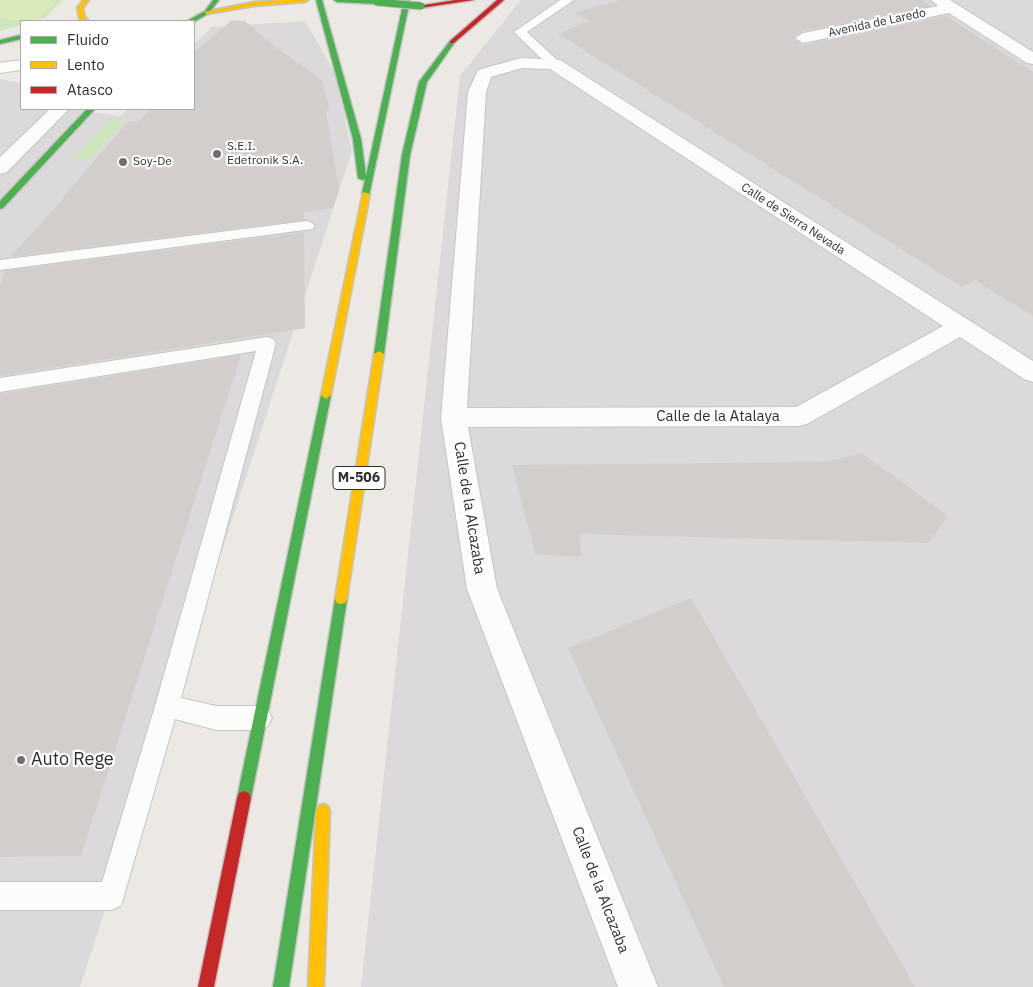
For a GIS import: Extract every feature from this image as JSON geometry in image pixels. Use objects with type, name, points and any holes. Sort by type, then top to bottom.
[{"type":"main road","points":[[207,12],[216,0]]},
{"type":"main road","points":[[192,20],[207,12],[254,4],[305,0]]},
{"type":"main road","points":[[319,0],[334,49],[357,139],[365,202]]},
{"type":"main road","points":[[337,0],[374,1],[421,6],[471,0]]},
{"type":"main road","name":"M-506","points":[[206,987],[407,0]]},
{"type":"main road","name":"M-506","points":[[281,987],[393,261],[406,155],[423,82],[452,42],[501,0]]},
{"type":"main road","points":[[67,17],[83,4]]},
{"type":"main road","points":[[83,4],[82,18],[85,20]]},
{"type":"main road","points":[[254,4],[286,13]]},
{"type":"main road","points":[[312,21],[334,49]]},
{"type":"main road","points":[[0,42],[20,37]]},
{"type":"main road","points":[[0,206],[74,118],[89,110]]},
{"type":"main road","points":[[316,987],[327,688]]},
{"type":"street","name":"Avenida de Laredo","points":[[803,38],[944,4],[1033,59]]},
{"type":"street","points":[[2,60],[20,65]]},
{"type":"street","name":"Calle de la Alcazaba","points":[[554,64],[521,63],[484,74],[477,92],[454,418],[482,589],[638,987]]},
{"type":"street","name":"Calle de Sierra Nevada","points":[[554,64],[1033,373]]},
{"type":"street","points":[[0,168],[59,110]]},
{"type":"street","name":"Calle de la Atalaya","points":[[454,418],[800,416],[959,327]]},
{"type":"lane","points":[[554,64],[520,32],[568,0]]},
{"type":"lane","points":[[0,265],[306,226]]},
{"type":"lane","points":[[0,385],[266,343],[168,706],[111,896],[0,896]]},
{"type":"lane","points":[[168,706],[216,718],[260,718]]},
{"type":"shaded area","points":[[521,0],[1033,0],[1033,987],[361,987],[460,76]]},
{"type":"shaded area","points":[[305,21],[335,73],[352,151],[80,987],[0,987],[0,79],[20,83],[20,110],[75,110],[120,116],[127,110],[195,110],[195,43],[212,27]]},
{"type":"green space","points":[[0,0],[63,0],[44,18],[20,20],[20,25],[0,31]]},
{"type":"green space","points":[[0,0],[56,0],[46,13],[35,20],[0,19]]},
{"type":"green space","points":[[110,119],[125,121],[89,160],[74,159]]},
{"type":"building","points":[[620,0],[922,0],[931,6],[803,31],[793,39],[803,45],[946,16],[1033,72],[1033,316],[975,280],[962,287],[558,34],[589,21],[574,13]]},
{"type":"building","points":[[232,20],[245,21],[273,45],[322,80],[330,111],[326,111],[339,190],[333,208],[304,212],[304,220],[10,257],[65,197],[63,197],[129,121],[138,122],[149,110],[195,110],[195,52]]},
{"type":"building","points":[[304,232],[305,328],[0,376],[0,288],[4,271]]},
{"type":"building","points":[[241,355],[81,856],[0,857],[0,394]]},
{"type":"building","points":[[862,453],[948,516],[928,543],[580,534],[581,557],[535,554],[512,465],[825,462]]},
{"type":"building","points":[[691,598],[915,987],[724,987],[568,648]]},
{"type":"traffic: fast","points":[[192,20],[207,12],[216,0]]},
{"type":"traffic: fast","points":[[319,0],[357,139],[362,178]]},
{"type":"traffic: fast","points":[[337,0],[377,2]]},
{"type":"traffic: fast","points":[[366,194],[407,0]]},
{"type":"traffic: fast","points":[[377,2],[421,6]]},
{"type":"traffic: fast","points":[[0,42],[20,37]]},
{"type":"traffic: fast","points":[[379,354],[406,155],[423,82],[452,42]]},
{"type":"traffic: fast","points":[[0,206],[90,110]]},
{"type":"traffic: fast","points":[[244,798],[326,395]]},
{"type":"traffic: fast","points":[[281,987],[341,599]]},
{"type":"traffic: slow","points":[[85,20],[82,18],[80,8],[86,0]]},
{"type":"traffic: slow","points":[[207,12],[254,4],[305,0]]},
{"type":"traffic: slow","points":[[326,395],[366,194]]},
{"type":"traffic: slow","points":[[341,599],[379,354]]},
{"type":"traffic: slow","points":[[316,987],[323,811]]},
{"type":"traffic: jam","points":[[421,6],[471,0]]},
{"type":"traffic: jam","points":[[452,42],[501,0]]},
{"type":"traffic: jam","points":[[206,987],[244,798]]},
{"type":"place","name":"S.E.I. Edetronik S.A.","points":[[217,154]]},
{"type":"place","name":"Soy-De","points":[[123,162]]},
{"type":"place","name":"Auto Rege","points":[[21,760]]}]
